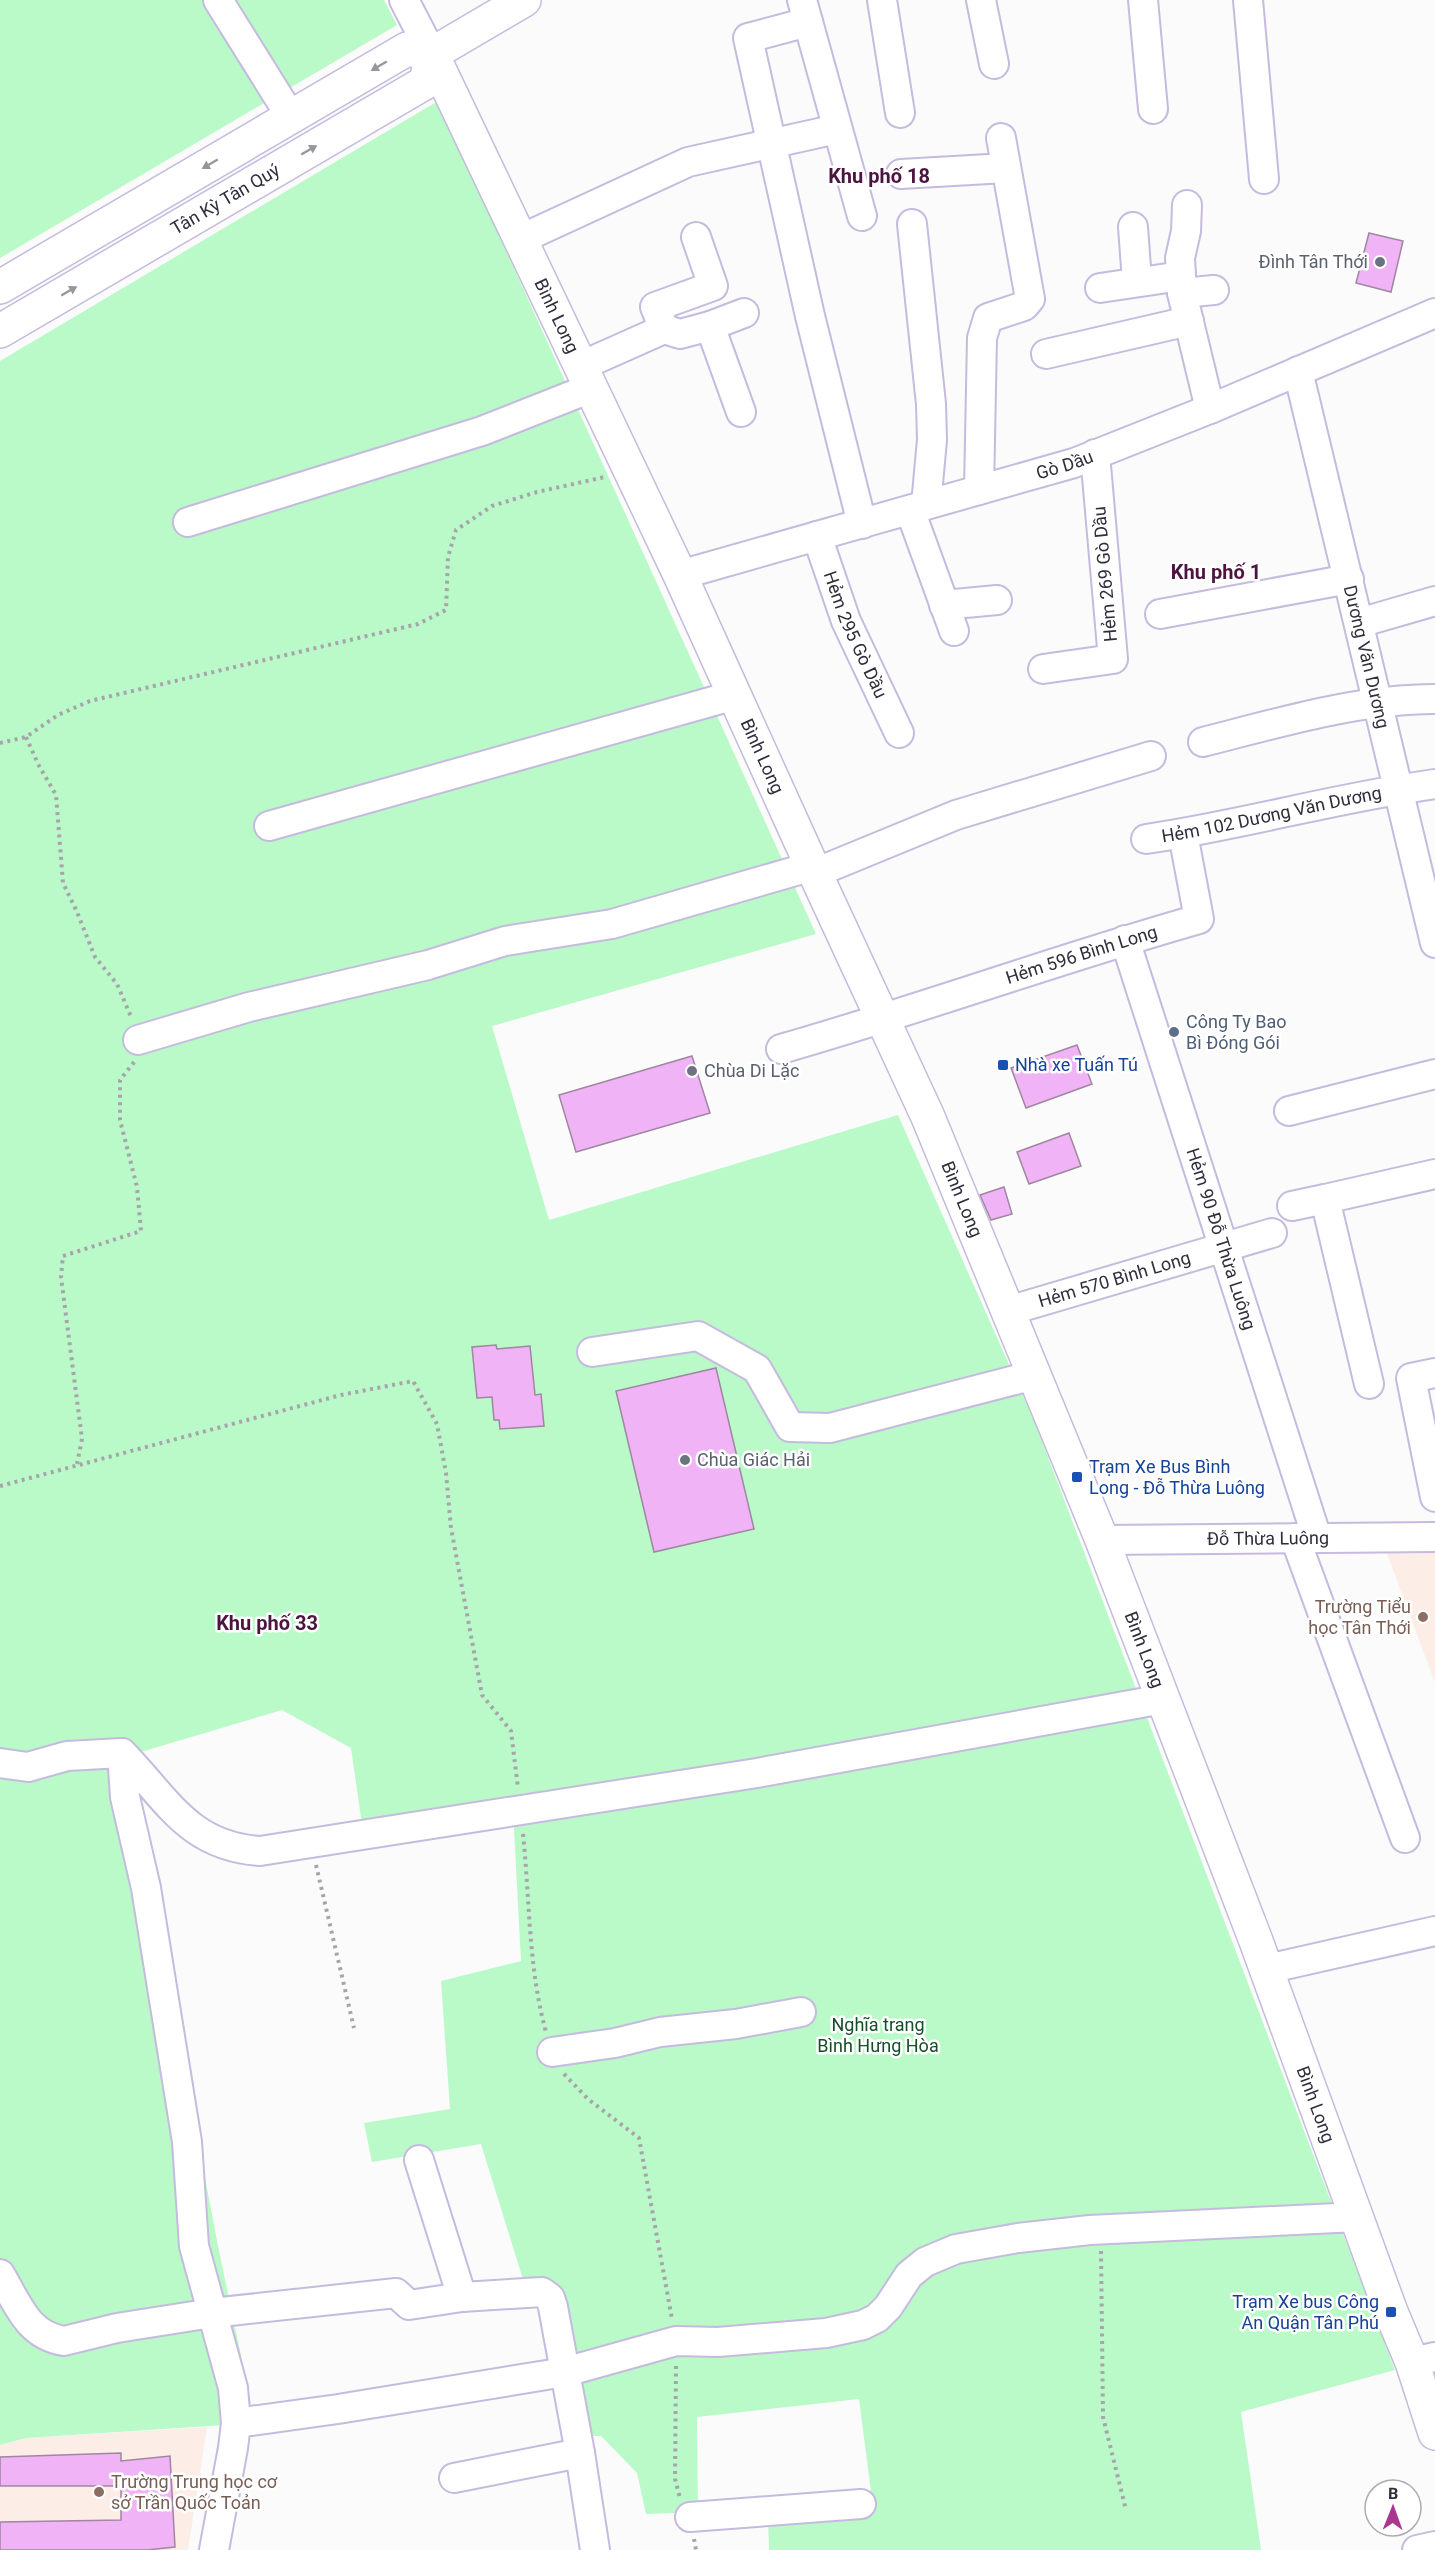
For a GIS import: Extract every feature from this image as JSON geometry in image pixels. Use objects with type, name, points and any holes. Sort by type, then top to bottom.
[{"type":"main road","points":[[432,54],[524,0]]},
{"type":"main road","name":"Tân Kỳ Tân Quý","points":[[2,280],[407,49],[432,54],[426,82],[13,323]]},
{"type":"main road","name":"Bình Long","points":[[432,54],[680,575],[928,1117],[1102,1540],[1267,1970],[1356,2217],[1423,2360],[1435,2433]]},
{"type":"street","points":[[218,0],[291,117]]},
{"type":"street","name":"Bình Long","points":[[404,0],[432,54]]},
{"type":"street","points":[[882,0],[900,113]]},
{"type":"street","points":[[981,0],[994,64]]},
{"type":"street","points":[[1143,0],[1153,109]]},
{"type":"street","points":[[1248,0],[1264,179]]},
{"type":"street","points":[[862,216],[805,11],[748,38],[810,316],[862,524]]},
{"type":"street","points":[[521,239],[688,162],[837,129]]},
{"type":"street","points":[[979,490],[982,338],[988,318],[1024,306],[1030,299],[1001,138]]},
{"type":"street","points":[[901,174],[1006,168]]},
{"type":"street","points":[[1186,206],[1186,231],[1180,258],[1182,284],[1210,409]]},
{"type":"street","points":[[912,224],[932,422],[932,440],[918,508],[944,605],[954,631]]},
{"type":"street","points":[[1133,227],[1137,281]]},
{"type":"street","points":[[664,329],[655,307],[713,286],[696,237]]},
{"type":"street","points":[[2,280],[13,323]]},
{"type":"street","points":[[1100,288],[1137,281],[1182,284],[1214,290]]},
{"type":"street","points":[[188,522],[482,431],[586,377],[664,329],[680,334],[744,313]]},
{"type":"street","name":"Gò Dầu","points":[[680,575],[1074,463],[1210,409],[1435,313]]},
{"type":"street","points":[[1046,354],[1189,321]]},
{"type":"street","points":[[710,326],[741,412]]},
{"type":"street","name":"Dương Văn Dương","points":[[1298,371],[1435,943]]},
{"type":"street","name":"Hẻm 269 Gò Dầu","points":[[1043,669],[1113,659],[1095,454]]},
{"type":"street","name":"Hẻm 295 Gò Dầu","points":[[817,536],[846,621],[898,733]]},
{"type":"street","points":[[1160,614],[1349,579]]},
{"type":"street","points":[[944,605],[997,600]]},
{"type":"street","points":[[1359,623],[1435,601]]},
{"type":"street","points":[[268,826],[735,695]]},
{"type":"street","points":[[1203,742],[1265,726],[1377,703],[1435,699]]},
{"type":"street","points":[[138,1040],[249,1007],[428,965],[505,941],[612,924],[814,870],[956,815],[1151,756]]},
{"type":"street","name":"Hẻm 102 Dương Văn Dương","points":[[1146,839],[1183,834],[1398,789],[1435,784]]},
{"type":"street","name":"Hẻm 596 Bình Long","points":[[781,1049],[1198,919],[1183,834]]},
{"type":"street","name":"Hẻm 90 Đỗ Thừa Luông","points":[[1125,940],[1222,1248],[1306,1538],[1405,1838]]},
{"type":"street","points":[[1289,1111],[1435,1074]]},
{"type":"street","points":[[1292,1206],[1435,1174]]},
{"type":"street","points":[[1325,1199],[1369,1384]]},
{"type":"street","name":"Hẻm 570 Bình Long","points":[[1008,1311],[1272,1233]]},
{"type":"street","points":[[592,1352],[698,1336],[757,1369],[790,1427],[830,1428],[1034,1375]]},
{"type":"street","points":[[1435,1374],[1411,1378],[1435,1497]]},
{"type":"street","name":"Đỗ Thừa Luông","points":[[1102,1540],[1435,1537]]},
{"type":"street","points":[[0,1763],[28,1767],[67,1756],[122,1753],[151,1782],[172,1809],[195,1830],[220,1843],[241,1850],[260,1851],[757,1773],[1163,1699]]},
{"type":"street","points":[[122,1753],[125,1797],[146,1888],[187,2142],[194,2246],[232,2388],[236,2423],[214,2550]]},
{"type":"street","points":[[1267,1970],[1435,1931]]},
{"type":"street","points":[[552,2052],[615,2043],[660,2032],[736,2024],[801,2012]]},
{"type":"street","points":[[420,2160],[462,2297]]},
{"type":"street","points":[[236,2423],[565,2372],[676,2342],[718,2342],[826,2333],[863,2325],[877,2318],[888,2307],[909,2275],[925,2262],[956,2249],[1018,2238],[1101,2229],[1356,2217]]},
{"type":"street","points":[[0,2274],[29,2323],[52,2339],[64,2341],[117,2328],[212,2313],[392,2292],[409,2305],[462,2297],[538,2291],[546,2294],[553,2307],[595,2550]]},
{"type":"street","points":[[454,2478],[580,2453]]},
{"type":"street","points":[[690,2517],[861,2504]]},
{"type":"street","points":[[1417,2550],[1435,2546]]},
{"type":"path","points":[[0,743],[26,737],[58,715],[90,701],[418,624],[446,610],[448,557],[456,530],[492,506],[537,492],[580,484],[630,470]]},
{"type":"path","points":[[26,737],[56,795],[63,883],[95,957],[117,984],[132,1016],[138,1040],[136,1060],[120,1080],[120,1120],[136,1187],[141,1231],[63,1256],[61,1277],[82,1439],[77,1464]]},
{"type":"path","points":[[0,1486],[341,1395],[413,1381],[437,1424],[446,1473],[451,1528],[482,1695],[511,1731],[534,1974],[538,2004],[555,2064],[588,2099],[639,2138],[676,2342],[675,2480],[678,2494],[690,2517],[696,2550]]},
{"type":"path","points":[[311,1844],[354,2028]]},
{"type":"path","points":[[1101,2229],[1103,2417],[1126,2510]]},
{"type":"shaded area","name":"Trường Tiểu học Tân Thới","points":[[1435,1549],[1435,1683],[1386,1551]]},
{"type":"shaded area","name":"Trường Trung học cơ sở Trần Quốc Toản","points":[[207,2427],[188,2550],[0,2550],[0,2445],[26,2438]]},
{"type":"green space","points":[[0,0],[384,0],[397,25],[0,258]]},
{"type":"green space","name":"Nghĩa trang Bình Hưng Hòa","points":[[438,101],[816,934],[492,1026],[549,1220],[898,1115],[1035,1423],[1395,2370],[1241,2412],[1261,2550],[769,2550],[768,2516],[873,2507],[859,2399],[697,2417],[698,2512],[646,2514],[637,2473],[601,2436],[580,2436],[548,2302],[526,2289],[481,2144],[372,2162],[364,2123],[450,2109],[441,1981],[521,1961],[513,1811],[362,1825],[351,1748],[282,1710],[124,1757],[219,2251],[251,2403],[225,2425],[26,2438],[0,2445],[0,361]]},
{"type":"building","name":"Đình Tân Thới","points":[[1369,233],[1403,241],[1391,292],[1356,283]]},
{"type":"building","points":[[1077,1045],[1092,1084],[1026,1108],[1011,1068]]},
{"type":"building","name":"Chùa Di Lặc","points":[[692,1056],[710,1113],[576,1152],[559,1095]]},
{"type":"building","points":[[1069,1133],[1081,1166],[1029,1184],[1017,1152]]},
{"type":"building","points":[[1004,1187],[1012,1214],[991,1220],[980,1195]]},
{"type":"building","points":[[496,1345],[497,1349],[530,1346],[535,1395],[541,1394],[544,1426],[500,1429],[499,1420],[494,1420],[492,1397],[477,1398],[472,1347]]},
{"type":"building","name":"Chùa Giác Hải","points":[[716,1368],[754,1529],[654,1552],[616,1391]]},
{"type":"building","points":[[121,2453],[121,2461],[170,2456],[175,2547],[147,2550],[0,2550],[0,2522],[121,2520],[121,2486],[0,2486],[0,2457]]},
{"type":"place","name":"Đình Tân Thới","points":[[1380,262]]},
{"type":"place","name":"Công Ty Bao Bì Đóng Gói","points":[[1174,1032]]},
{"type":"place","name":"Nhà xe Tuấn Tú","points":[[1003,1065]]},
{"type":"place","name":"Chùa Di Lặc","points":[[692,1071]]},
{"type":"place","name":"Chùa Giác Hải","points":[[685,1460]]},
{"type":"place","name":"Trạm Xe Bus Bình Long - Đỗ Thừa Luông","points":[[1077,1477]]},
{"type":"place","name":"Trường Tiểu học Tân Thới","points":[[1423,1617]]},
{"type":"place","name":"Trạm Xe bus Công An Quận Tân Phú","points":[[1391,2312]]},
{"type":"place","name":"Trường Trung học cơ sở Trần Quốc Toản","points":[[99,2492]]},
{"type":"district","name":"Khu phố 18","points":[[879,176]]},
{"type":"district","name":"Khu phố 1","points":[[1216,572]]},
{"type":"district","name":"Khu phố 33","points":[[267,1623]]}]
